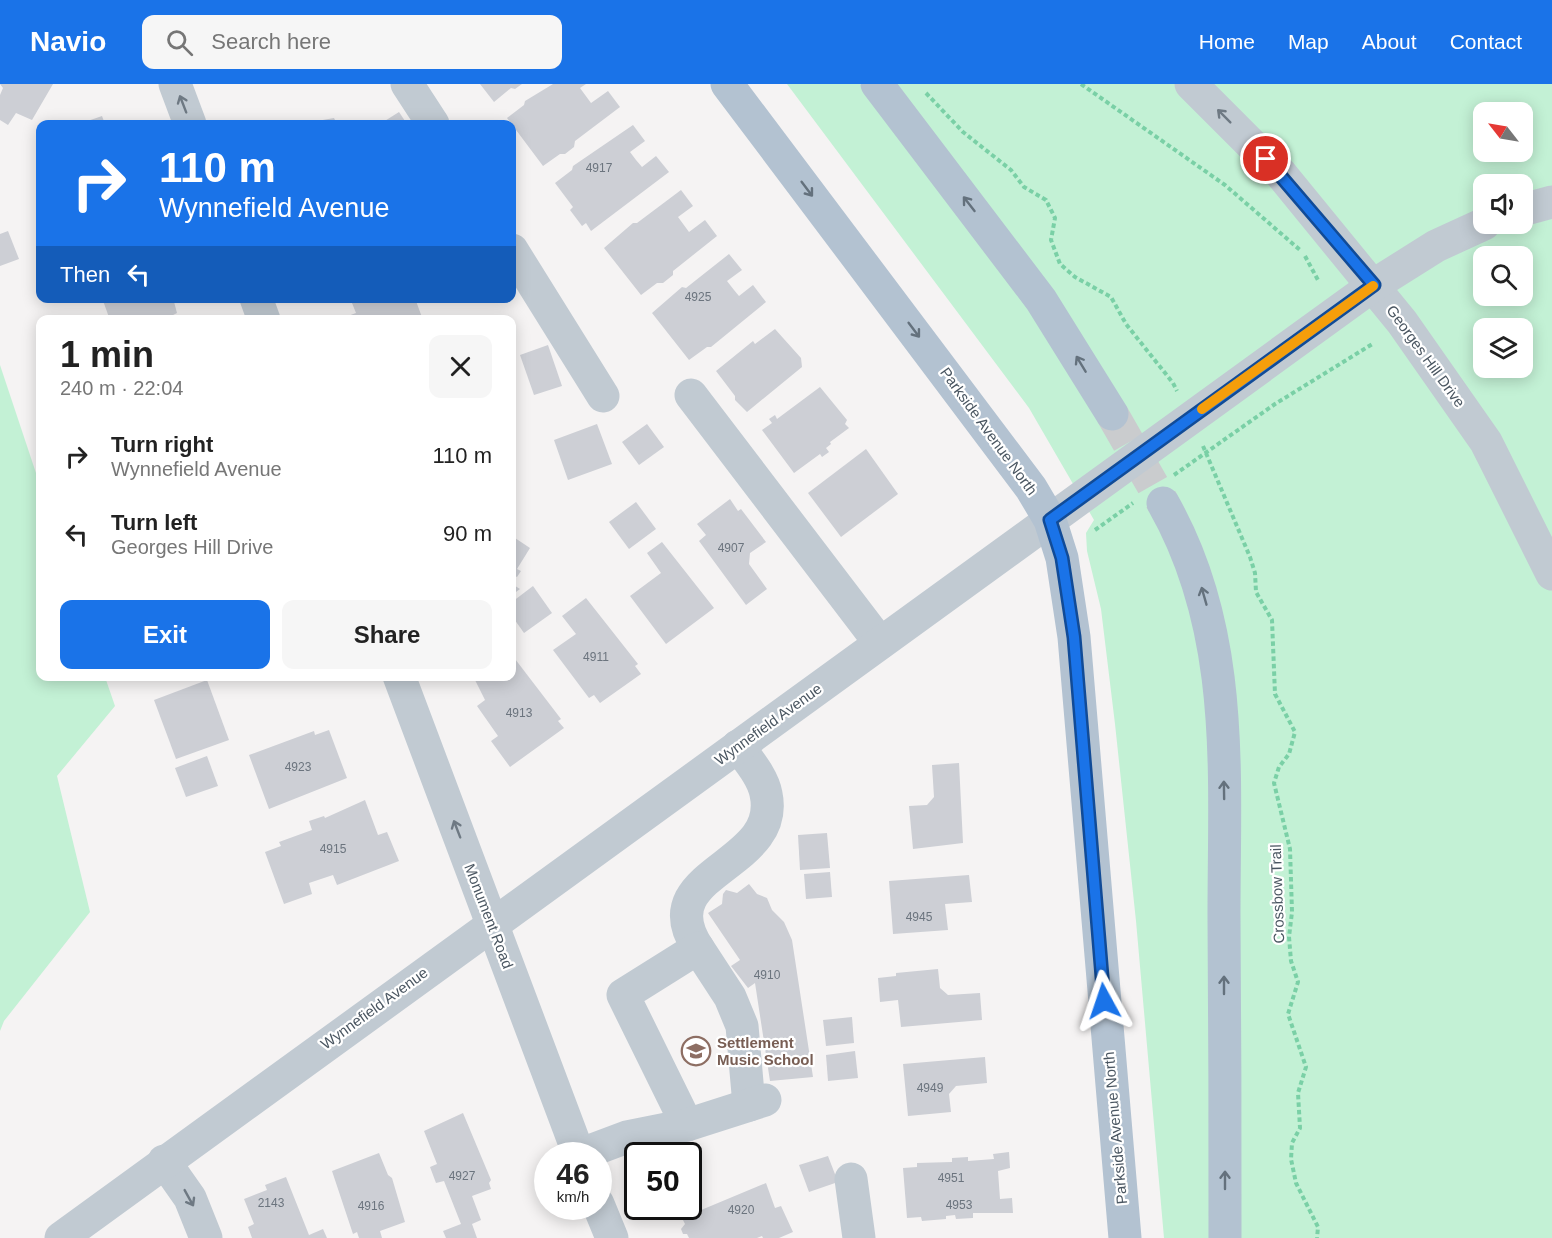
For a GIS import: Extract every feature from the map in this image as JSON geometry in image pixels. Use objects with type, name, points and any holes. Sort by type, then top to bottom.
[{"type":"main road","name":"Parkside Avenue North","points":[[728,84],[991,432],[1050,520],[1062,558],[1074,637],[1125,1238]]},
{"type":"main road","points":[[739,84],[772,142]]},
{"type":"main road","points":[[877,84],[1041,300],[1112,414]]},
{"type":"main road","points":[[1158,493],[1190,557],[1203,591],[1221,687],[1224,819],[1225,1238]]},
{"type":"street","points":[[175,84],[188,120]]},
{"type":"street","points":[[407,84],[430,120]]},
{"type":"street","name":"Georges Hill Drive","points":[[1191,84],[1281,174],[1374,285],[1454,393],[1486,442],[1552,574]]},
{"type":"street","points":[[1533,207],[1552,202]]},
{"type":"street","name":"Wynnefield Avenue","points":[[61,1238],[164,1161],[1374,285],[1436,246],[1473,229]]},
{"type":"street","points":[[516,256],[603,396]]},
{"type":"street","points":[[691,395],[880,643]]},
{"type":"street","name":"Monument Road","points":[[401,681],[574,1142]]},
{"type":"street","points":[[612,1143],[627,1137],[687,1125],[757,1102],[742,1026],[730,997],[686,926],[689,901],[704,881],[748,847],[767,822],[768,807],[763,784],[738,746]]},
{"type":"street","points":[[687,1125],[623,995],[698,948]]},
{"type":"street","points":[[164,1161],[189,1198],[206,1238]]},
{"type":"street","points":[[850,1179],[859,1238]]},
{"type":"street","points":[[605,1220],[612,1238]]},
{"type":"path","points":[[1081,84],[1226,185],[1304,254],[1318,282]]},
{"type":"path","points":[[923,91],[963,132],[1011,170],[1024,186],[1046,200],[1055,218],[1051,240],[1060,264],[1075,277],[1111,297],[1126,324],[1173,383],[1179,397]]},
{"type":"path","points":[[1095,530],[1158,493],[1205,452],[1275,404],[1374,343]]},
{"type":"path","name":"Crossbow Trail","points":[[1205,452],[1250,557],[1255,573],[1256,592],[1272,620],[1275,694],[1295,732],[1289,754],[1279,767],[1274,783],[1290,849],[1292,912],[1289,937],[1298,982],[1288,1014],[1306,1067],[1298,1093],[1300,1128],[1293,1143],[1291,1159],[1296,1183],[1318,1227],[1317,1238]]},
{"type":"green space","points":[[787,84],[860,84],[913,153],[890,84],[1552,84],[1552,1238],[1238,1238],[1230,680],[1167,537],[1204,654],[1210,786],[1212,1238],[1164,1238],[1136,921],[1115,724],[1101,609],[1087,551],[1086,533],[1094,520],[1029,408]]},
{"type":"green space","points":[[0,365],[36,473],[36,681],[106,681],[115,706],[57,776],[90,912],[4,1021],[0,1031]]},
{"type":"building","points":[[0,84],[53,84],[32,120],[16,113],[8,125],[0,120],[0,95],[3,88]]},
{"type":"building","points":[[480,84],[522,84],[515,89],[511,88],[494,102]]},
{"type":"building","points":[[553,84],[586,84],[580,88],[591,103],[608,91],[620,107],[575,141],[574,147],[565,154],[560,154],[543,166],[516,130],[516,120],[507,118],[524,105],[525,101]]},
{"type":"building","points":[[399,112],[404,120],[386,120]]},
{"type":"building","points":[[102,116],[104,120],[90,120]]},
{"type":"building","points":[[633,125],[645,141],[630,152],[636,160],[642,167],[656,156],[669,172],[591,231],[586,223],[582,226],[570,210],[573,207],[555,183],[572,170],[573,166]]},
{"type":"building","points":[[681,190],[693,206],[678,217],[689,232],[705,220],[717,236],[673,271],[673,275],[663,283],[657,283],[641,295],[604,248],[633,223],[637,223]]},
{"type":"building","points":[[8,231],[19,259],[0,266],[0,234]]},
{"type":"building","points":[[729,254],[742,270],[727,281],[739,296],[753,285],[766,302],[711,347],[707,347],[689,360],[652,313],[682,287],[686,288]]},
{"type":"building","points":[[104,303],[174,303],[177,313],[173,315],[108,315]]},
{"type":"building","points":[[352,303],[417,303],[421,315],[351,315],[356,313]]},
{"type":"building","points":[[775,329],[801,358],[802,367],[747,412],[735,400],[735,396],[716,371],[753,341],[755,344]]},
{"type":"building","points":[[548,345],[562,386],[534,395],[520,355]]},
{"type":"building","points":[[820,387],[847,420],[845,424],[849,428],[830,442],[831,444],[826,448],[829,452],[822,457],[820,454],[794,473],[762,430],[772,423],[769,419],[775,415],[777,419]]},
{"type":"building","points":[[597,424],[612,464],[568,480],[554,440]]},
{"type":"building","points":[[647,424],[664,447],[639,465],[622,442]]},
{"type":"building","points":[[866,449],[898,494],[841,537],[808,493]]},
{"type":"building","points":[[730,499],[738,511],[741,509],[766,542],[750,553],[749,564],[767,589],[746,605],[699,541],[706,535],[697,524]]},
{"type":"building","points":[[636,502],[656,529],[629,549],[609,522]]},
{"type":"building","points":[[516,539],[530,548],[517,569],[521,571],[517,577]]},
{"type":"building","points":[[662,542],[714,608],[666,644],[630,596],[661,573],[647,553]]},
{"type":"building","points":[[533,586],[552,613],[524,633],[516,622],[516,599]]},
{"type":"building","points":[[586,598],[638,664],[635,666],[641,674],[600,703],[594,695],[589,698],[553,650],[576,634],[562,616]]},
{"type":"building","points":[[516,660],[561,719],[558,721],[564,728],[510,767],[491,741],[498,736],[477,706],[485,700],[476,681],[516,681]]},
{"type":"building","points":[[207,681],[229,740],[176,759],[154,700]]},
{"type":"building","points":[[329,730],[347,778],[269,809],[249,755],[314,731],[315,735]]},
{"type":"building","points":[[207,756],[218,786],[186,797],[175,768]]},
{"type":"building","points":[[959,763],[963,843],[913,849],[909,806],[927,805],[934,797],[932,765]]},
{"type":"building","points":[[365,800],[378,835],[387,832],[399,861],[337,885],[333,875],[309,883],[312,894],[284,904],[265,852],[281,846],[279,842],[312,830],[309,821],[324,816],[325,818]]},
{"type":"building","points":[[827,833],[830,868],[800,870],[798,835]]},
{"type":"building","points":[[830,872],[832,897],[806,899],[804,874]]},
{"type":"building","points":[[969,875],[972,902],[945,904],[948,930],[893,934],[889,881]]},
{"type":"building","points":[[749,884],[757,894],[767,898],[772,910],[784,922],[792,940],[813,1077],[770,1081],[755,983],[748,988],[731,966],[740,960],[708,913],[722,904],[726,890],[737,893]]},
{"type":"building","points":[[938,969],[940,988],[948,995],[980,993],[982,1020],[901,1027],[898,1000],[880,1002],[878,978],[896,976],[896,973]]},
{"type":"building","points":[[852,1017],[854,1043],[826,1046],[823,1020]]},
{"type":"building","points":[[855,1051],[858,1078],[828,1081],[826,1055]]},
{"type":"building","points":[[985,1057],[987,1083],[956,1086],[949,1094],[951,1112],[908,1116],[903,1064]]},
{"type":"building","points":[[463,1113],[491,1180],[489,1183],[491,1189],[472,1196],[481,1220],[472,1224],[477,1238],[446,1238],[443,1231],[461,1224],[444,1181],[436,1183],[430,1167],[437,1164],[424,1131]]},
{"type":"building","points":[[1009,1152],[1010,1168],[998,1171],[1000,1199],[1012,1198],[1013,1213],[973,1213],[973,1218],[956,1219],[955,1215],[946,1216],[946,1219],[922,1221],[921,1217],[907,1218],[903,1168],[917,1167],[917,1163],[952,1162],[952,1158],[968,1157],[968,1161],[994,1159],[993,1154]]},
{"type":"building","points":[[379,1153],[388,1175],[392,1178],[405,1222],[380,1231],[382,1238],[359,1238],[357,1232],[353,1234],[332,1171]]},
{"type":"building","points":[[828,1156],[838,1182],[809,1192],[799,1165]]},
{"type":"building","points":[[286,1177],[309,1235],[323,1229],[327,1238],[252,1238],[248,1227],[254,1224],[244,1199],[267,1190],[265,1185]]},
{"type":"building","points":[[766,1183],[775,1208],[781,1206],[793,1232],[779,1238],[763,1238],[762,1236],[757,1238],[689,1238],[687,1234],[683,1234],[681,1229],[685,1224],[683,1220],[702,1220],[702,1210]]},
{"type":"tunnel","points":[[1112,414],[1163,503]]},
{"type":"slow traffic","points":[[1202,409],[1373,286]]},
{"type":"place","name":"Settlement Music School","points":[[696,1051]]},
{"type":"route","points":[[1104,1001],[1074,637],[1062,558],[1050,520],[1374,285],[1266,159]]}]
